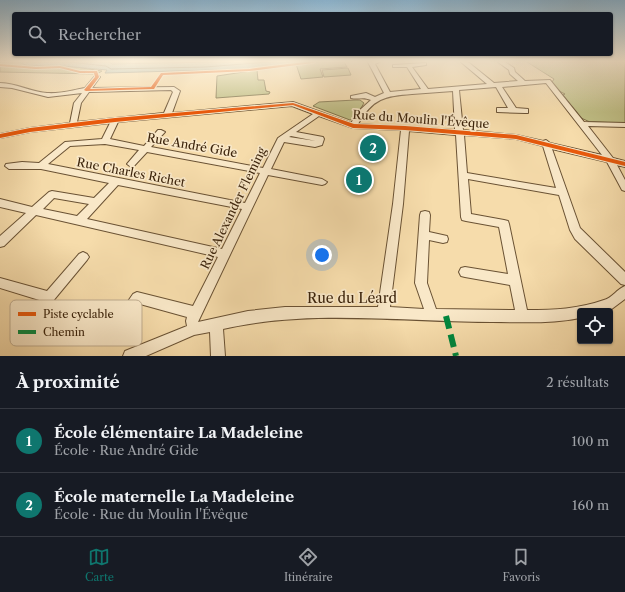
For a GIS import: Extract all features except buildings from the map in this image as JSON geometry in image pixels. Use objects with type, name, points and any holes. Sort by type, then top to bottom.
[{"type":"street","points":[[73,125],[78,102],[96,79]]},
{"type":"street","points":[[380,79],[388,94]]},
{"type":"street","points":[[418,79],[426,91]]},
{"type":"street","points":[[486,79],[495,85],[513,110]]},
{"type":"street","points":[[519,79],[524,82]]},
{"type":"street","points":[[353,126],[364,109],[374,99],[388,94],[548,81],[610,160],[625,188]]},
{"type":"street","points":[[0,85],[16,86],[35,93],[49,95],[86,90],[172,88],[177,91],[167,115]]},
{"type":"street","points":[[456,89],[466,217],[504,224],[522,316]]},
{"type":"street","points":[[353,97],[366,95],[374,99]]},
{"type":"street","name":"Rue du Moulin l'Évêque","points":[[0,136],[30,130],[115,120],[288,104],[299,105],[317,114],[353,126],[406,128],[516,137],[546,143],[625,164]]},
{"type":"street","points":[[500,110],[525,111]]},
{"type":"street","name":"Rue Alexander Fleming","points":[[194,329],[192,321],[266,171],[285,136],[317,114]]},
{"type":"street","points":[[105,141],[115,120]]},
{"type":"street","points":[[582,124],[625,125]]},
{"type":"street","points":[[383,313],[398,204],[406,128]]},
{"type":"street","points":[[131,164],[161,132]]},
{"type":"street","name":"Rue André Gide","points":[[41,166],[68,144],[105,141],[322,182]]},
{"type":"street","points":[[546,143],[562,192],[579,236],[625,280]]},
{"type":"street","name":"Rue Charles Richet","points":[[9,166],[22,164],[41,166],[248,207]]},
{"type":"street","points":[[463,176],[562,192]]},
{"type":"street","points":[[79,221],[116,181]]},
{"type":"street","points":[[0,242],[52,194],[96,202]]},
{"type":"street","points":[[0,203],[225,254]]},
{"type":"street","points":[[425,215],[421,283],[432,315]]},
{"type":"street","points":[[424,235],[443,239]]},
{"type":"street","points":[[0,283],[49,297],[83,257]]},
{"type":"street","points":[[465,272],[515,281]]},
{"type":"street","points":[[596,308],[609,305],[625,292]]},
{"type":"street","points":[[136,300],[137,298],[196,313]]},
{"type":"street","name":"Rue du Léard","points":[[130,356],[194,329],[248,317],[285,313],[559,316],[577,313]]},
{"type":"street","points":[[216,324],[218,356]]},
{"type":"shaded area","points":[[217,79],[258,79],[258,80],[264,80],[266,91],[270,92],[269,94],[216,98]]},
{"type":"shaded area","points":[[554,79],[625,79],[625,123],[590,122],[581,118],[563,95],[565,94],[559,91],[552,82]]},
{"type":"shaded area","points":[[360,100],[364,103],[355,118],[350,120],[313,106],[319,102]]},
{"type":"marked path","points":[[446,316],[456,356]]},
{"type":"cycle path","points":[[86,90],[96,79]]},
{"type":"cycle path","points":[[86,90],[152,88],[159,79]]},
{"type":"cycle path","points":[[0,136],[30,130],[115,120],[293,104],[353,126],[405,128],[516,137],[625,164]]},
{"type":"place","name":"École maternelle La Madeleine","points":[[373,148]]},
{"type":"place","name":"École élémentaire La Madeleine","points":[[359,180]]}]
